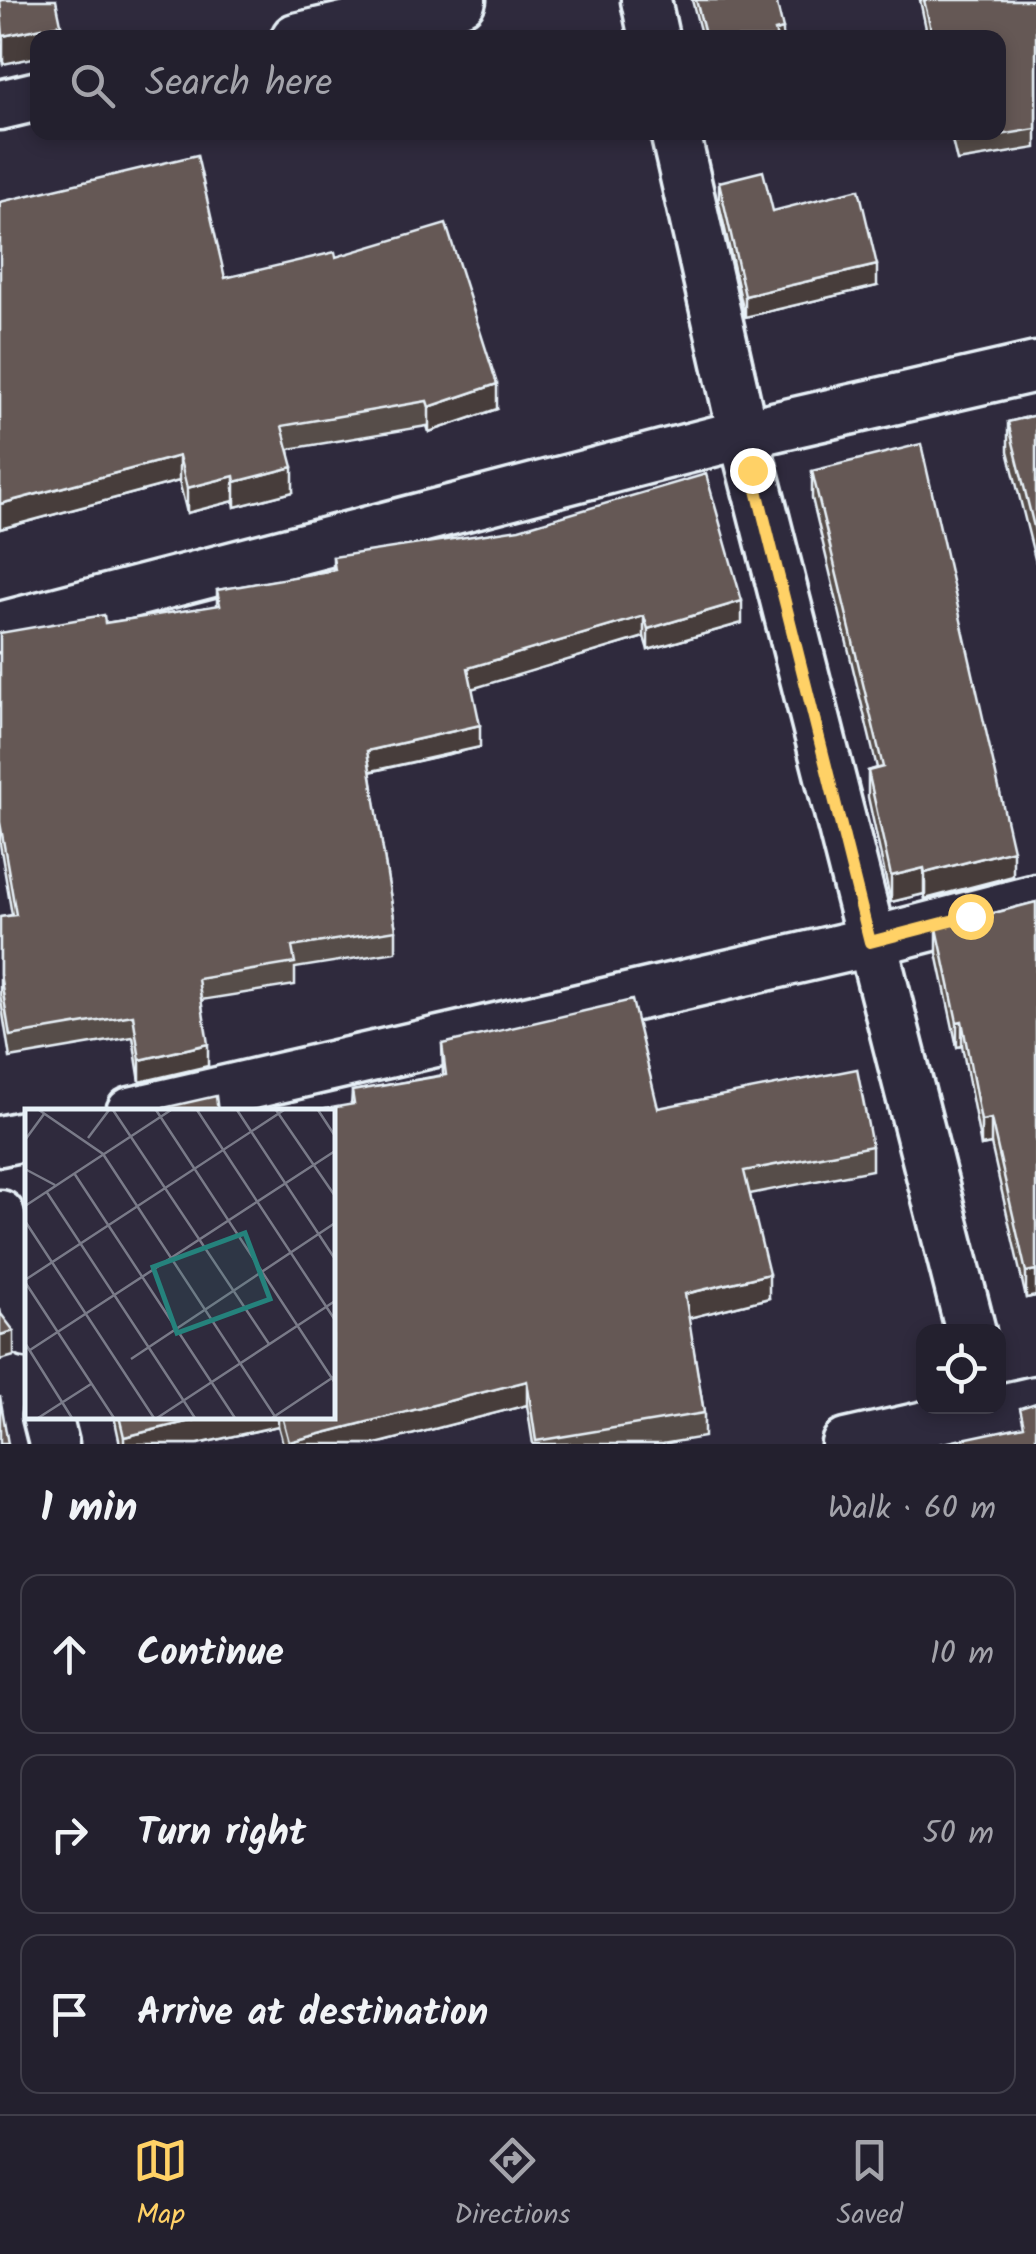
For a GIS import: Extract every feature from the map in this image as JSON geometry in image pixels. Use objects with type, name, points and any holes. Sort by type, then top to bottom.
[{"type":"street","points":[[331,30],[461,0]]},
{"type":"street","points":[[646,0],[652,30]]},
{"type":"street","points":[[0,104],[30,98]]},
{"type":"street","points":[[678,140],[744,434],[969,1324]]},
{"type":"street","points":[[0,627],[744,434],[1036,367]]},
{"type":"street","points":[[143,1109],[870,942],[1036,899]]},
{"type":"street","points":[[0,1142],[25,1136]]},
{"type":"street","points":[[0,1215],[25,1320]]},
{"type":"street","points":[[846,1444],[1004,1416]]},
{"type":"street","points":[[48,1419],[54,1444]]},
{"type":"building","points":[[0,0],[56,0],[61,24],[3,36]]},
{"type":"building","points":[[696,0],[776,0],[783,29],[779,30],[704,30]]},
{"type":"building","points":[[924,0],[1036,0],[1036,129],[1006,134],[1006,30],[931,30]]},
{"type":"building","points":[[197,155],[225,278],[335,252],[336,257],[446,224],[497,384],[429,407],[427,401],[282,426],[293,467],[235,482],[234,476],[187,488],[179,456],[0,504],[0,202]]},
{"type":"building","points":[[763,171],[773,211],[859,189],[877,265],[745,296],[719,182]]},
{"type":"building","points":[[1036,415],[1036,535],[1008,422]]},
{"type":"building","points":[[921,444],[1013,850],[925,873],[924,868],[891,876],[868,771],[883,767],[812,471]]},
{"type":"building","points":[[706,474],[742,601],[648,629],[644,616],[468,668],[480,725],[367,751],[396,930],[292,947],[295,963],[198,979],[208,1044],[140,1060],[133,1015],[10,1036],[0,974],[0,917],[16,915],[0,822],[0,633],[104,615],[105,623],[220,605],[217,590],[335,570],[333,557],[519,529]]},
{"type":"building","points":[[1036,902],[1036,1270],[1026,1272],[991,1119],[981,1121],[962,1021],[957,1022],[937,928]]},
{"type":"building","points":[[632,1000],[658,1108],[857,1069],[872,1146],[744,1171],[769,1274],[685,1294],[704,1413],[536,1441],[527,1381],[289,1442],[283,1419],[335,1419],[335,1109],[325,1109],[354,1104],[352,1091],[446,1075],[442,1044]]},
{"type":"building","points":[[216,1096],[218,1109],[159,1109]]},
{"type":"building","points":[[0,1309],[1,1314],[14,1331],[0,1335]]},
{"type":"building","points":[[0,1396],[8,1444],[0,1444]]},
{"type":"building","points":[[1036,1403],[1036,1444],[939,1444],[1024,1426],[1020,1408]]},
{"type":"building","points":[[120,1419],[199,1419],[124,1437]]},
{"type":"route","points":[[752,470],[870,942],[970,916]]}]
